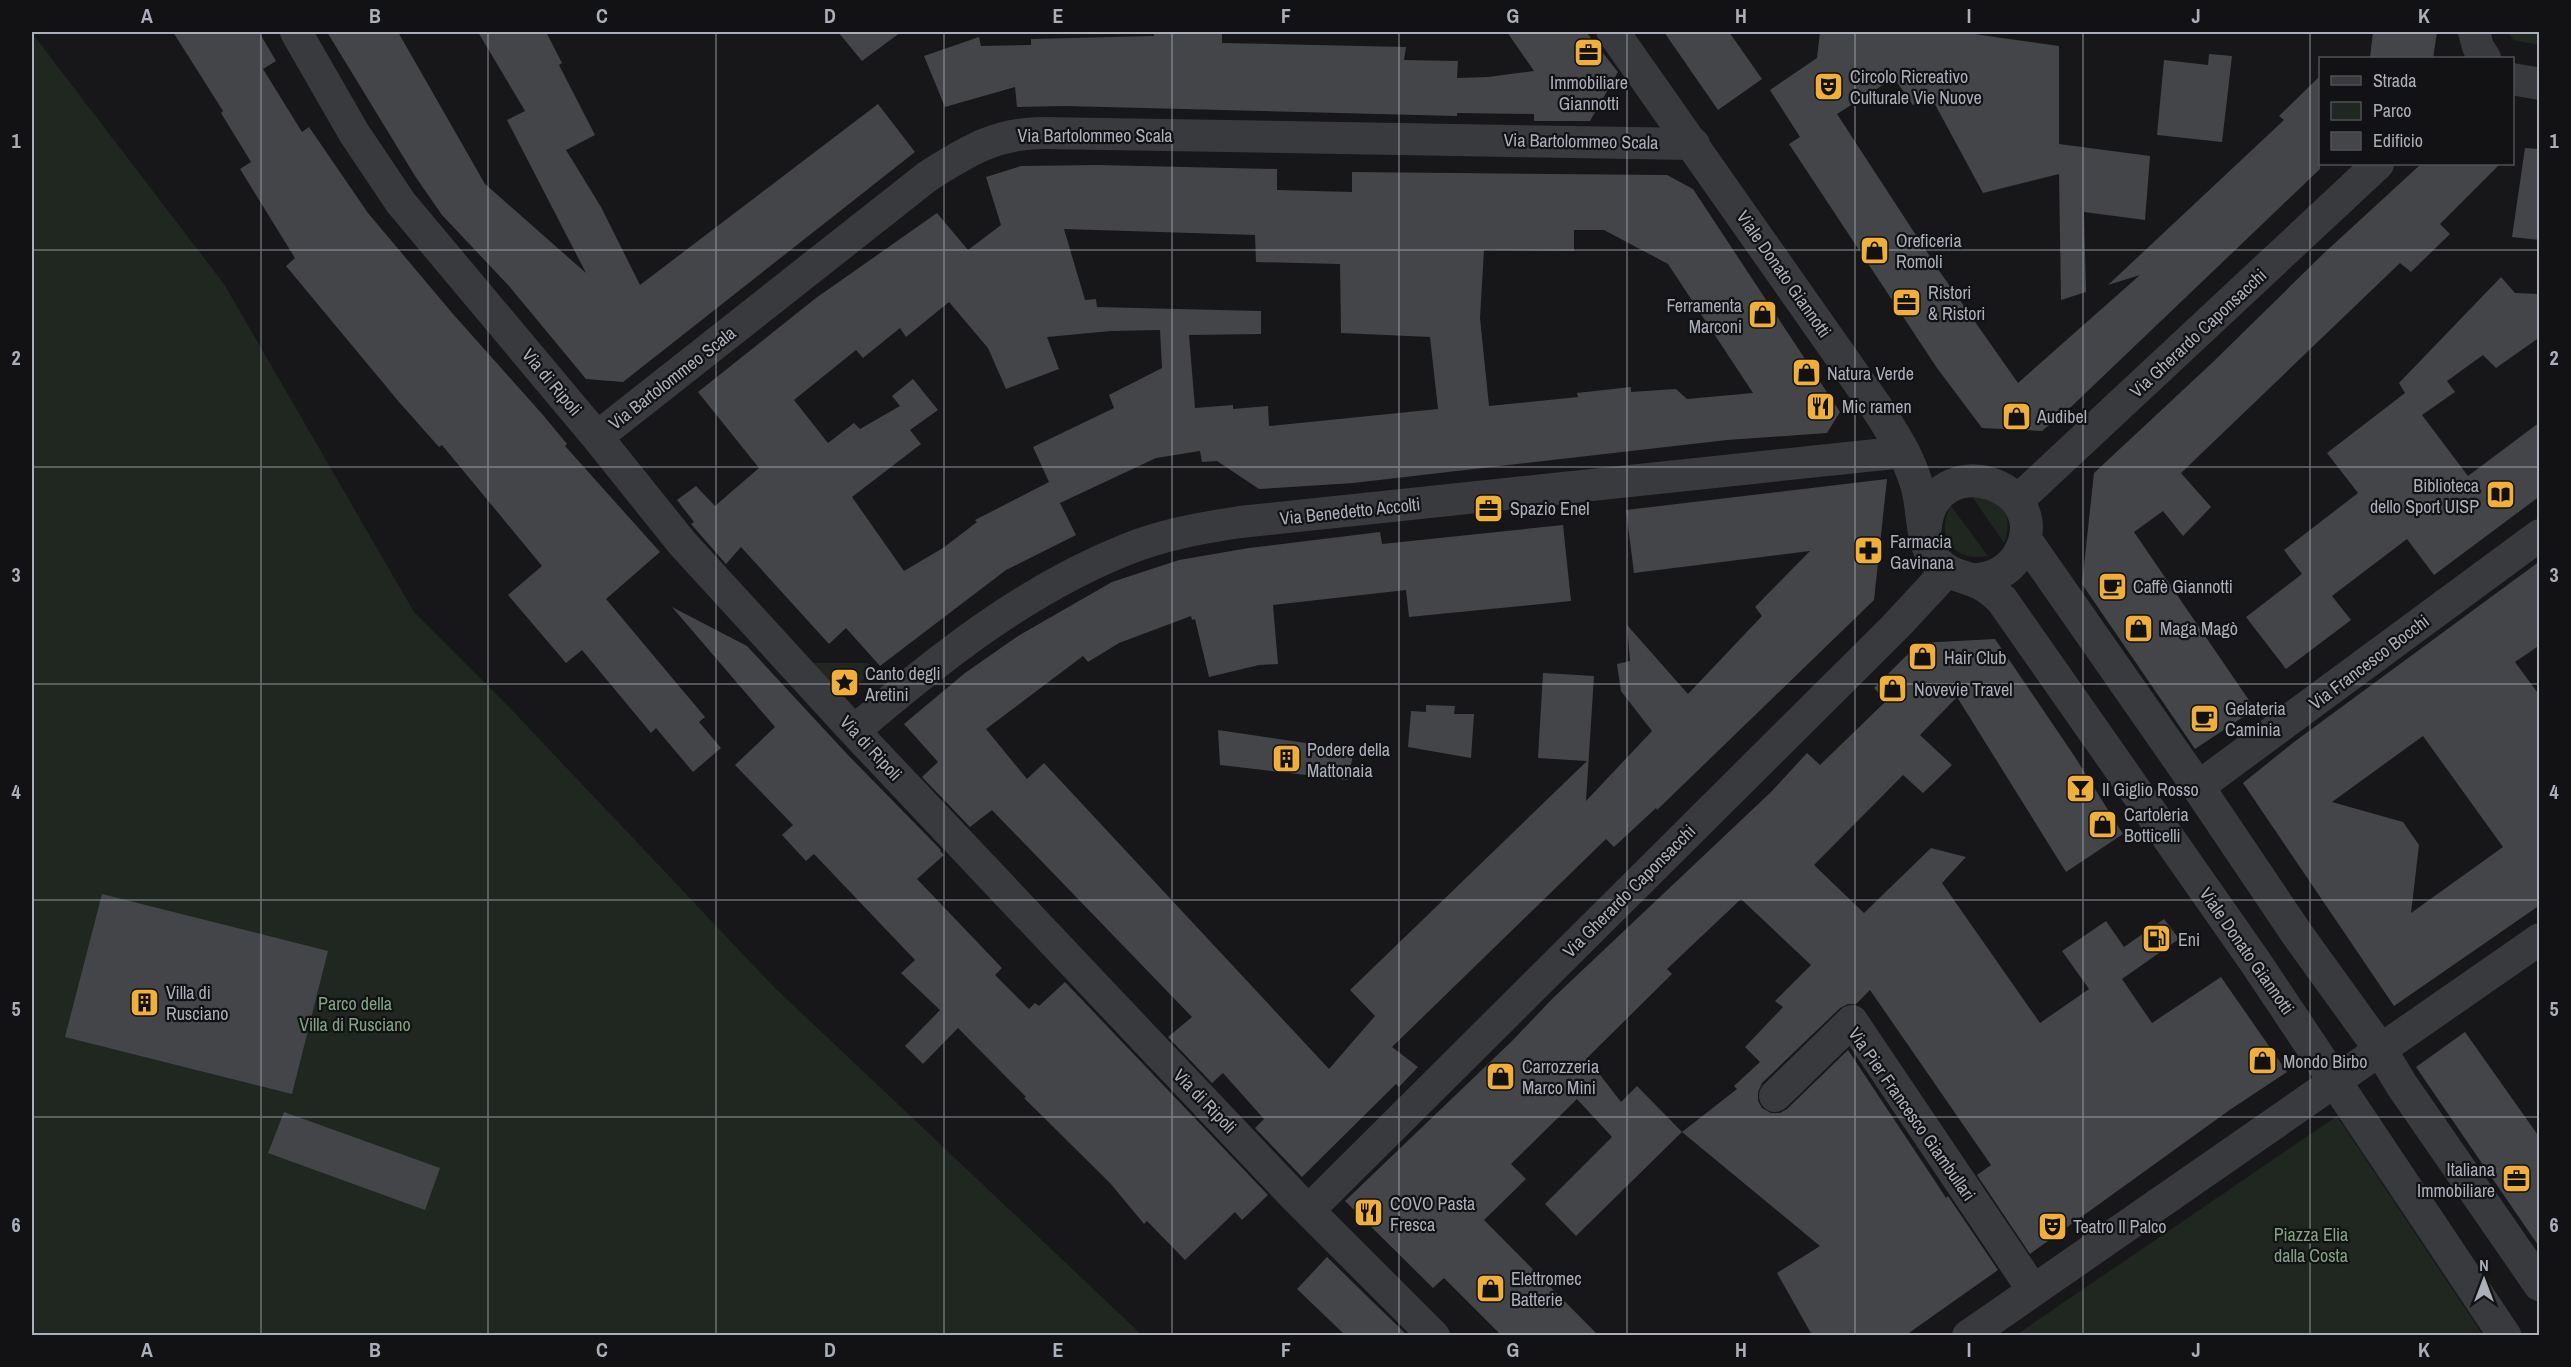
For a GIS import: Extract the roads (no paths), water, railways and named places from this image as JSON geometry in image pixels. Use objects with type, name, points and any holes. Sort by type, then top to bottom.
[{"type":"street","name":"Via di Ripoli","points":[[296,32],[354,133],[401,203],[597,437],[682,543],[854,731],[1309,1210],[1434,1335]]},
{"type":"street","name":"Viale Donato Giannotti","points":[[1613,32],[1878,408],[1904,452],[1917,486],[1931,553],[1960,575],[1993,591],[2002,600],[2250,954],[2505,1335]]},
{"type":"street","points":[[2474,32],[2478,47],[2484,57]]},
{"type":"street","points":[[2514,79],[2540,84]]},
{"type":"street","name":"Via Bartolommeo Scala","points":[[597,437],[928,176],[983,143],[1000,138],[1043,133],[1694,144]]},
{"type":"street","name":"Via Gherardo Caponsacchi","points":[[2017,501],[2377,165]]},
{"type":"street","name":"Via Benedetto Accolti","points":[[854,731],[956,647],[1035,595],[1126,550],[1182,532],[1240,522],[1904,452]]},
{"type":"street","points":[[1925,530],[1932,504],[1947,489],[1957,483],[1971,480],[1988,482],[2004,489],[2017,501],[2024,519],[2025,539],[2020,553],[2009,567],[1992,577],[1960,575]]},
{"type":"street","name":"Via Francesco Bocchi","points":[[2198,787],[2540,535]]},
{"type":"street","points":[[2025,539],[2198,787],[2297,934],[2380,1049],[2401,1084],[2540,1285]]},
{"type":"street","name":"Via Gherardo Caponsacchi","points":[[1309,1210],[1895,627],[1960,575]]},
{"type":"street","points":[[1968,1335],[2540,939]]},
{"type":"street","name":"Via Pier Francesco Giambullari","points":[[1774,1096],[1852,1022],[2033,1290]]},
{"type":"place","name":"Immobiliare Giannotti","points":[[1589,53]]},
{"type":"place","name":"Circolo Ricreativo Culturale Vie Nuove","points":[[1829,86]]},
{"type":"place","name":"Oreficeria Romoli","points":[[1875,250]]},
{"type":"place","name":"Ristori & Ristori","points":[[1907,302]]},
{"type":"place","name":"Ferramenta Marconi","points":[[1763,315]]},
{"type":"place","name":"Natura Verde","points":[[1806,373]]},
{"type":"place","name":"Mic ramen","points":[[1821,406]]},
{"type":"place","name":"Audibel","points":[[2016,416]]},
{"type":"place","name":"Biblioteca dello Sport UISP","points":[[2500,495]]},
{"type":"place","name":"Spazio Enel","points":[[1489,508]]},
{"type":"place","name":"Farmacia Gavinana","points":[[1869,551]]},
{"type":"place","name":"Caffè Giannotti","points":[[2112,586]]},
{"type":"place","name":"Maga Magò","points":[[2139,628]]},
{"type":"place","name":"Hair Club","points":[[1923,657]]},
{"type":"place","name":"Canto degli Aretini","points":[[844,683]]},
{"type":"place","name":"Novevie Travel","points":[[1893,689]]},
{"type":"place","name":"Gelateria Caminia","points":[[2204,718]]},
{"type":"place","name":"Podere della Mattonaia","points":[[1286,759]]},
{"type":"place","name":"Il Giglio Rosso","points":[[2081,789]]},
{"type":"place","name":"Cartoleria Botticelli","points":[[2103,824]]},
{"type":"place","name":"Eni","points":[[2157,939]]},
{"type":"place","name":"Villa di Rusciano","points":[[145,1002]]},
{"type":"place","name":"Mondo Birbo","points":[[2262,1061]]},
{"type":"place","name":"Carrozzeria Marco Mini","points":[[1501,1076]]},
{"type":"place","name":"Italiana Immobiliare","points":[[2516,1179]]},
{"type":"place","name":"COVO Pasta Fresca","points":[[1369,1213]]},
{"type":"place","name":"Teatro Il Palco","points":[[2052,1226]]},
{"type":"place","name":"Elettromec Batterie","points":[[1490,1288]]},
{"type":"park label","name":"Parco della Villa di Rusciano","points":[[355,1013]]},
{"type":"park label","name":"Piazza Elia dalla Costa","points":[[2311,1244]]}]
